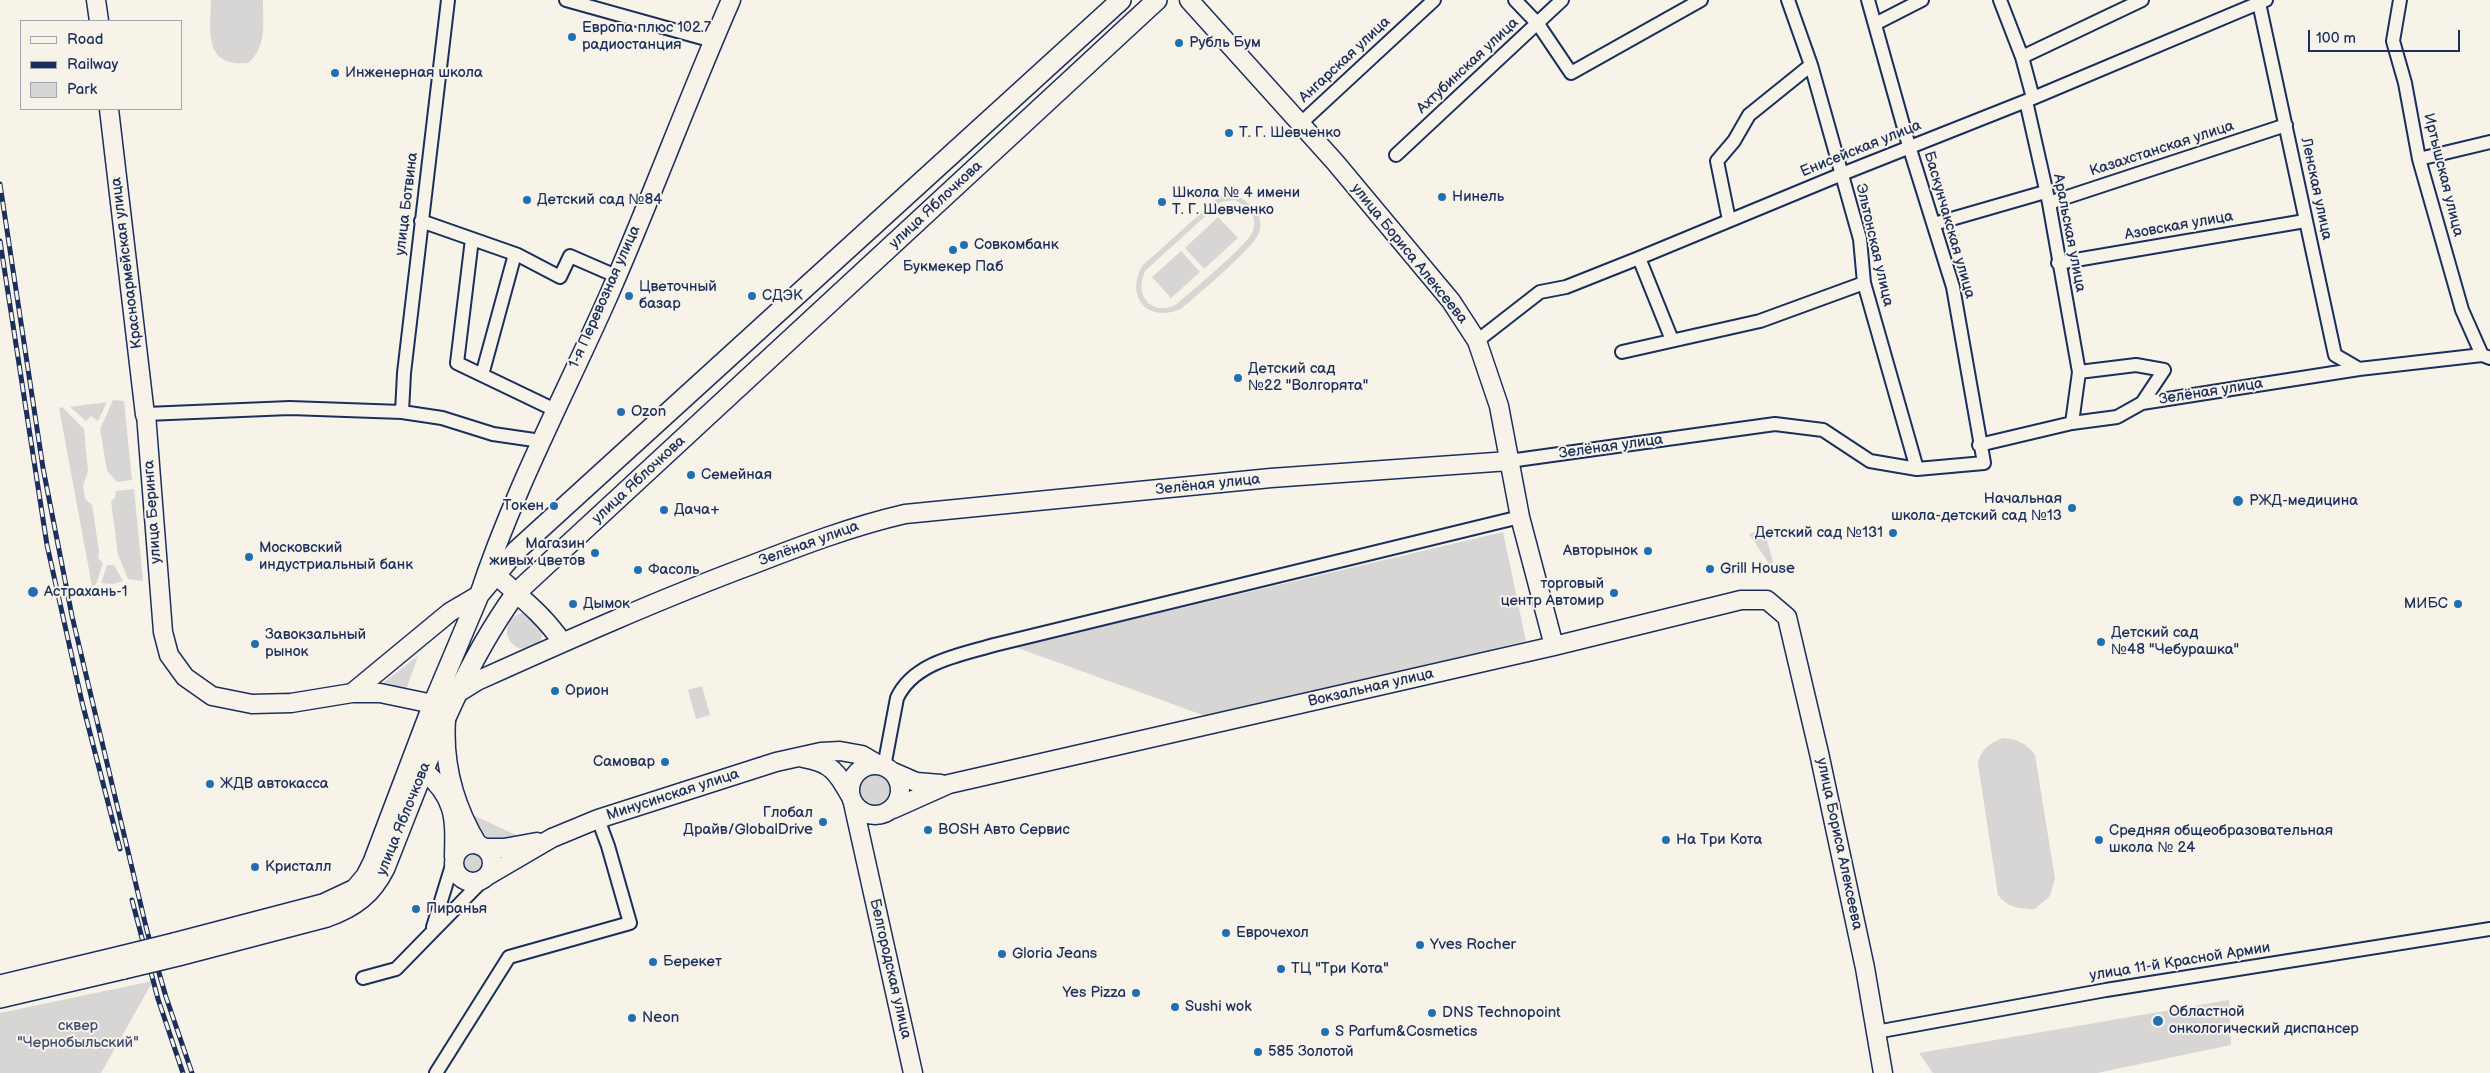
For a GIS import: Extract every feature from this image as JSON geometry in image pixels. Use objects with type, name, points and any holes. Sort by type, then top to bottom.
[{"type":"main road","points":[[96,0],[99,20]]},
{"type":"main road","name":"1-я Перевозная улица","points":[[479,595],[494,550],[540,441],[616,276],[731,0]]},
{"type":"main road","name":"улица Яблочкова","points":[[176,950],[323,904],[355,889],[366,876],[373,862],[440,708],[479,595],[495,574],[531,538],[1121,0]]},
{"type":"main road","name":"улица Яблочкова","points":[[176,950],[327,917],[346,910],[364,898],[377,884],[385,868],[424,771],[440,708],[456,694],[495,622],[516,593],[1157,0]]},
{"type":"main road","name":"улица Бориса Алексеева","points":[[1189,0],[1335,162],[1451,301],[1477,341],[1500,406],[1520,516],[1554,646]]},
{"type":"main road","name":"Красноармейская улица","points":[[109,110],[146,414]]},
{"type":"main road","name":"улица Беринга","points":[[146,414],[159,610],[169,655],[185,677],[212,696],[252,704],[291,703],[352,693],[380,692],[440,708]]},
{"type":"main road","name":"Зелёная улица","points":[[456,694],[476,681],[562,642],[696,586],[872,522],[924,511],[1191,488],[1271,478],[1509,461]]},
{"type":"main road","points":[[495,574],[550,625],[562,642]]},
{"type":"main road","points":[[352,693],[450,612],[479,595]]},
{"type":"main road","name":"Вокзальная улица","points":[[889,811],[949,784],[1554,646],[1741,600],[1767,600],[1787,617]]},
{"type":"main road","name":"улица Бориса Алексеева","points":[[1787,617],[1819,753],[1865,968],[1883,1073]]},
{"type":"main road","points":[[424,771],[444,791],[453,813],[456,872],[463,880],[473,883],[485,878],[492,862],[460,812],[446,761],[440,708]]},
{"type":"main road","name":"Минусинская улица","points":[[485,878],[552,838],[598,819],[795,757],[840,751],[862,755],[885,768]]},
{"type":"main road","name":"Минусинская улица","points":[[795,757],[816,760],[831,767],[840,778],[852,800]]},
{"type":"main road","points":[[866,766],[885,768],[901,788],[899,799],[889,811],[876,816],[865,814],[852,800],[850,785],[856,774],[866,766]]},
{"type":"main road","name":"Вокзальная улица","points":[[885,768],[924,784],[949,784]]},
{"type":"main road","points":[[416,791],[430,789],[444,791]]},
{"type":"main road","name":"Белгородская улица","points":[[852,800],[913,1073]]},
{"type":"main road","name":"Белгородская улица","points":[[866,865],[870,833],[876,822],[889,811]]},
{"type":"main road","name":"Минусинская улица","points":[[481,847],[519,846],[552,838]]},
{"type":"main road","points":[[454,860],[461,848],[481,847]]},
{"type":"main road","points":[[0,998],[176,950]]},
{"type":"main road","points":[[0,985],[123,963]]},
{"type":"street","name":"улица Ботвина","points":[[402,412],[404,373],[448,0]]},
{"type":"street","points":[[566,0],[713,41]]},
{"type":"street","name":"Ангарская улица","points":[[1300,124],[1434,0]]},
{"type":"street","points":[[1515,0],[1538,24],[1571,73],[1701,0]]},
{"type":"street","name":"Ахтубинская улица","points":[[1396,155],[1562,0]]},
{"type":"street","name":"Эльтонская улица","points":[[1788,0],[1812,65],[1860,239],[1864,284],[1917,469]]},
{"type":"street","name":"Баскунчакская улица","points":[[1868,0],[1909,146],[1953,287],[1979,446],[1984,463]]},
{"type":"street","points":[[1875,24],[1922,0]]},
{"type":"street","name":"Аральская улица","points":[[2000,0],[2022,57],[2079,372]]},
{"type":"street","points":[[2022,57],[2142,0]]},
{"type":"street","name":"Иртышская улица","points":[[2400,0],[2393,41],[2405,84],[2419,159],[2462,310],[2486,356]]},
{"type":"street","name":"Енисейская улица","points":[[1477,341],[1540,292],[1566,287],[1640,258],[1909,146],[2029,100],[2263,1]]},
{"type":"street","name":"Ленская улица","points":[[2263,1],[2305,221],[2335,355],[2359,369]]},
{"type":"street","points":[[1729,220],[1717,161],[1734,141],[1749,115],[1812,65]]},
{"type":"street","name":"Казахстанская улица","points":[[1934,224],[2047,198],[2286,125]]},
{"type":"street","points":[[2419,159],[2490,142]]},
{"type":"street","points":[[422,221],[515,254],[560,277],[570,256],[616,276]]},
{"type":"street","name":"Азовская улица","points":[[2058,262],[2305,221]]},
{"type":"street","points":[[472,239],[457,363],[555,410]]},
{"type":"street","points":[[482,375],[515,254]]},
{"type":"street","points":[[1640,258],[1672,340]]},
{"type":"street","points":[[1622,352],[1760,321],[1864,284]]},
{"type":"street","name":"Зелёная улица","points":[[2142,403],[2359,369],[2486,356]]},
{"type":"street","name":"Зелёная улица","points":[[2079,372],[2136,365],[2164,370],[2142,403]]},
{"type":"street","points":[[2072,423],[2079,372]]},
{"type":"street","points":[[1979,446],[2072,423],[2117,417],[2142,403]]},
{"type":"street","points":[[146,414],[290,408],[402,412],[442,418],[493,434],[540,441]]},
{"type":"street","name":"Зелёная улица","points":[[1509,461],[1775,424],[1823,430],[1870,461],[1917,469],[1984,463]]},
{"type":"street","points":[[885,768],[897,698],[902,688],[910,679],[942,660],[1004,642],[1520,516]]},
{"type":"street","points":[[436,1073],[509,957],[630,923],[608,846],[598,819]]},
{"type":"street","points":[[432,930],[454,860]]},
{"type":"street","points":[[363,978],[396,969],[432,930],[485,878]]},
{"type":"street","name":"улица 11-й Красной Армии","points":[[1876,1032],[2116,988],[2490,929]]},
{"type":"green space","points":[[211,0],[263,0],[263,34],[258,50],[248,63],[234,63],[217,54],[211,35]]},
{"type":"green space","points":[[1236,195],[1256,211],[1260,222],[1258,235],[1235,261],[1181,309],[1159,313],[1150,310],[1143,305],[1138,297],[1136,288],[1137,278],[1142,266],[1220,196]],"holes":[[[1235,200],[1253,216],[1253,231],[1249,238],[1177,304],[1168,308],[1153,306],[1143,295],[1141,287],[1146,270],[1221,202]]]},
{"type":"green space","points":[[1218,217],[1238,238],[1204,269],[1185,248]]},
{"type":"green space","points":[[1181,251],[1200,272],[1171,298],[1152,277]]},
{"type":"green space","points":[[113,400],[124,401],[132,480],[117,482],[107,471],[100,429]]},
{"type":"green space","points":[[107,402],[98,421],[91,416],[86,421],[70,407]]},
{"type":"green space","points":[[62,407],[84,429],[88,471],[83,486],[85,499],[92,505],[99,551],[98,558],[103,563],[96,585],[92,586],[59,408]]},
{"type":"green space","points":[[134,489],[143,581],[128,579],[118,555],[111,501],[115,498],[116,491]]},
{"type":"green space","points":[[1761,530],[1765,533],[1773,562],[1770,565],[1749,534]]},
{"type":"green space","points":[[1503,532],[1526,641],[1211,718],[1015,647]]},
{"type":"green space","points":[[107,565],[114,565],[123,581],[113,584],[101,583]]},
{"type":"green space","points":[[525,613],[538,618],[543,631],[538,644],[525,649],[512,644],[507,631],[512,618]]},
{"type":"green space","points":[[418,656],[406,690],[379,686]]},
{"type":"green space","points":[[702,686],[710,715],[696,719],[688,690]]},
{"type":"green space","points":[[2003,738],[2021,742],[2035,755],[2055,879],[2050,896],[2035,909],[2015,907],[2006,903],[1998,895],[1978,764],[1983,751],[1993,742]]},
{"type":"green space","points":[[874,772],[881,773],[887,777],[891,783],[891,797],[887,803],[881,807],[874,808],[867,807],[861,803],[857,797],[856,790],[857,783],[861,777],[867,773]]},
{"type":"green space","points":[[475,816],[518,836],[503,840],[492,839],[478,827],[474,820]]},
{"type":"green space","points":[[471,851],[480,854],[483,863],[480,872],[471,875],[462,872],[459,863],[462,854]]},
{"type":"green space","name":"сквер \"Чернобыльский\"","points":[[153,981],[101,1073],[0,1073],[0,1013]]},
{"type":"green space","name":"Областной онкологический диспансер","points":[[2229,1000],[2231,1045],[2097,1073],[1933,1073],[1919,1053]]},
{"type":"railway","points":[[0,184],[43,468],[72,616],[147,931],[166,997],[192,1073]]},
{"type":"railway","points":[[0,241],[47,545],[82,702],[120,849]]},
{"type":"railway","points":[[132,900],[158,999],[183,1073]]},
{"type":"place","name":"Европа плюс 102.7 радиостанция","points":[[572,37]]},
{"type":"place","name":"Рубль Бум","points":[[1179,43]]},
{"type":"place","name":"Инженерная школа","points":[[335,73]]},
{"type":"place","name":"Т. Г. Шевченко","points":[[1229,133]]},
{"type":"place","name":"Нинель","points":[[1442,197]]},
{"type":"place","name":"Детский сад №84","points":[[527,200]]},
{"type":"place","name":"Школа № 4 имени Т. Г. Шевченко","points":[[1162,202]]},
{"type":"place","name":"Совкомбанк","points":[[964,245]]},
{"type":"place","name":"Букмекер Паб","points":[[953,250]]},
{"type":"place","name":"Цветочный базар","points":[[629,296]]},
{"type":"place","name":"СДЭК","points":[[752,296]]},
{"type":"place","name":"Детский сад №22 \"Волгорята\"","points":[[1238,378]]},
{"type":"place","name":"Ozon","points":[[621,412]]},
{"type":"place","name":"Семейная","points":[[691,475]]},
{"type":"place","name":"РЖД-медицина","points":[[2238,501]]},
{"type":"place","name":"Токен","points":[[554,506]]},
{"type":"place","name":"Начальная школа-детский сад №13","points":[[2072,508]]},
{"type":"place","name":"Дача+","points":[[664,510]]},
{"type":"place","name":"Детский сад №131","points":[[1893,533]]},
{"type":"place","name":"Авторынок","points":[[1648,551]]},
{"type":"place","name":"Магазин живых цветов","points":[[595,553]]},
{"type":"place","name":"Московский индустриальный банк","points":[[249,557]]},
{"type":"place","name":"Grill House","points":[[1710,569]]},
{"type":"place","name":"Фасоль","points":[[638,570]]},
{"type":"place","name":"Астрахань-1","points":[[33,592]]},
{"type":"place","name":"торговый центр Автомир","points":[[1614,593]]},
{"type":"place","name":"Дымок","points":[[573,604]]},
{"type":"place","name":"МИБС","points":[[2458,604]]},
{"type":"place","name":"Детский сад №48 \"Чебурашка\"","points":[[2101,642]]},
{"type":"place","name":"Завокзальный рынок","points":[[255,644]]},
{"type":"place","name":"Орион","points":[[555,691]]},
{"type":"place","name":"Самовар","points":[[665,762]]},
{"type":"place","name":"ЖДВ автокасса","points":[[210,784]]},
{"type":"place","name":"Глобал Драйв/GlobalDrive","points":[[823,822]]},
{"type":"place","name":"BOSH Авто Сервис","points":[[928,830]]},
{"type":"place","name":"На Три Кота","points":[[1666,840]]},
{"type":"place","name":"Средняя общеобразовательная школа № 24","points":[[2099,840]]},
{"type":"place","name":"Кристалл","points":[[255,867]]},
{"type":"place","name":"Пиранья","points":[[416,909]]},
{"type":"place","name":"Еврочехол","points":[[1226,933]]},
{"type":"place","name":"Yves Rocher","points":[[1420,945]]},
{"type":"place","name":"Gloria Jeans","points":[[1002,954]]},
{"type":"place","name":"Берекет","points":[[653,962]]},
{"type":"place","name":"ТЦ \"Три Кота\"","points":[[1281,969]]},
{"type":"place","name":"Yes Pizza","points":[[1136,993]]},
{"type":"place","name":"Sushi wok","points":[[1175,1007]]},
{"type":"place","name":"DNS Technopoint","points":[[1432,1013]]},
{"type":"place","name":"Neon","points":[[632,1018]]},
{"type":"place","name":"Областной онкологический диспансер","points":[[2158,1021]]},
{"type":"place","name":"S Parfum&Cosmetics","points":[[1325,1032]]},
{"type":"place","name":"585 Золотой","points":[[1258,1052]]}]
